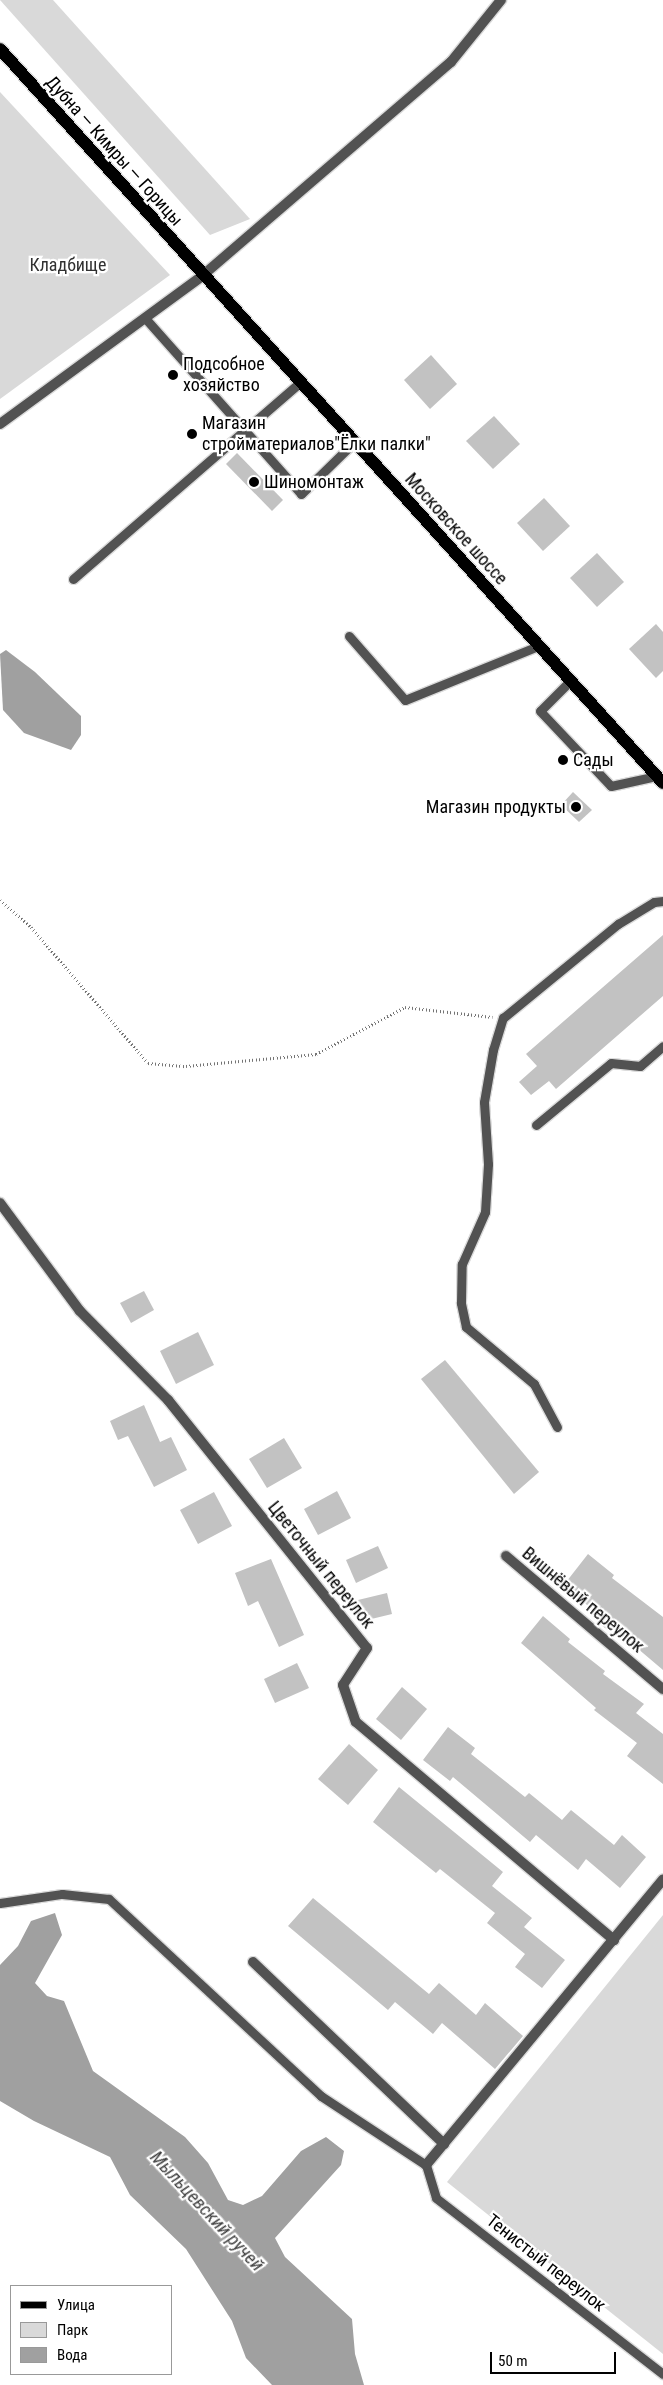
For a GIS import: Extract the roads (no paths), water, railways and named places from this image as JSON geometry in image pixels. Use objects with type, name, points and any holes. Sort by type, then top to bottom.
[{"type":"main road","name":"Дубна — Кимры — Горицы","points":[[0,49],[202,276]]},
{"type":"main road","name":"Московское шоссе","points":[[202,276],[660,779]]},
{"type":"street","points":[[0,424],[202,276],[451,62],[501,0]]},
{"type":"street","name":"Цветочный переулок","points":[[0,1203],[80,1310],[168,1400],[367,1648],[343,1685],[356,1722],[614,1940]]},
{"type":"street","name":"Вишнёвый переулок","points":[[506,1556],[663,1689]]},
{"type":"street","points":[[426,2166],[663,1880]]},
{"type":"street","points":[[253,1962],[444,2144]]},
{"type":"lane","points":[[145,318],[301,494],[353,442]]},
{"type":"lane","points":[[74,579],[299,383]]},
{"type":"lane","points":[[349,636],[405,700],[538,646]]},
{"type":"lane","points":[[570,681],[540,711],[611,786],[660,779]]},
{"type":"lane","points":[[557,1427],[534,1384],[466,1327],[461,1303],[462,1264],[485,1212],[488,1164],[484,1102],[493,1050],[503,1018],[618,924],[654,902],[663,901]]},
{"type":"lane","points":[[536,1125],[610,1062],[640,1066],[663,1046]]},
{"type":"lane","points":[[0,1903],[62,1894],[109,1899],[321,2096],[426,2166]]},
{"type":"lane","name":"Тенистый переулок","points":[[426,2166],[436,2198],[663,2374]]},
{"type":"water","points":[[6,650],[35,672],[81,716],[81,735],[71,750],[24,733],[3,710],[0,654]]},
{"type":"water","name":"Мыльцевский ручей","points":[[55,1913],[62,1935],[35,1983],[47,1996],[64,2001],[93,2071],[185,2137],[208,2163],[228,2200],[243,2205],[262,2196],[301,2151],[326,2137],[344,2151],[341,2165],[275,2238],[285,2257],[352,2319],[355,2354],[364,2385],[272,2385],[246,2358],[232,2321],[186,2249],[130,2195],[110,2157],[34,2121],[0,2101],[0,1965],[18,1946],[31,1921]]},
{"type":"place","name":"Подсобное хозяйство","points":[[173,375]]},
{"type":"place","name":"Магазин стройматериалов\"Ёлки палки\"","points":[[192,434]]},
{"type":"place","name":"Шиномонтаж","points":[[254,482]]},
{"type":"place","name":"Сады","points":[[563,760]]},
{"type":"place","name":"Магазин продукты","points":[[576,807]]},
{"type":"park label","name":"Кладбище","points":[[68,265]]}]
